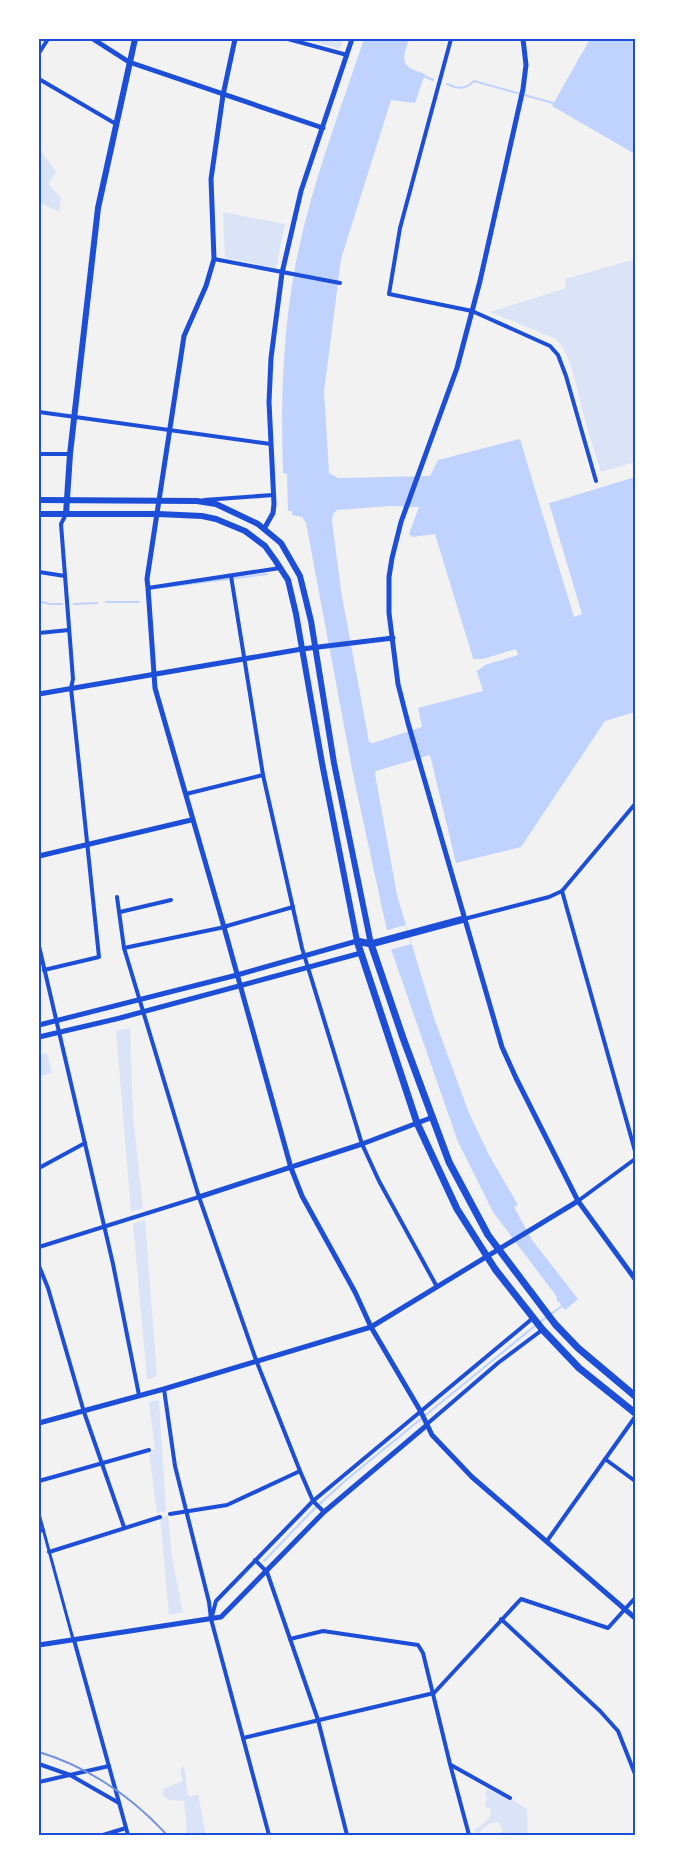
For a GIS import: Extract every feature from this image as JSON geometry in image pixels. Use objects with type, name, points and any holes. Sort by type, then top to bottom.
[{"type":"main road","points":[[66,514],[70,454],[98,208],[135,39]]},
{"type":"main road","points":[[39,500],[197,501],[216,504],[250,520],[281,543],[300,576],[311,621],[334,763],[371,944],[449,1162],[488,1235],[542,1308],[578,1348],[635,1396]]},
{"type":"main road","points":[[39,514],[158,514],[216,519],[245,531],[265,546],[282,568],[288,580],[302,649],[357,941],[417,1123],[457,1209],[486,1256],[542,1329],[579,1368],[635,1415]]},
{"type":"main road","points":[[357,941],[371,944],[465,919]]},
{"type":"main road","points":[[361,953],[371,944]]},
{"type":"street","points":[[39,53],[48,39]]},
{"type":"street","points":[[93,39],[129,62],[323,128]]},
{"type":"street","points":[[235,39],[223,95],[211,179],[214,259],[206,286],[184,336],[147,579],[152,674],[155,688],[291,1168],[302,1196],[432,1435],[457,1463],[635,1618]]},
{"type":"street","points":[[288,39],[346,55]]},
{"type":"street","points":[[264,529],[273,513],[271,358],[282,273],[301,191],[352,39]]},
{"type":"street","points":[[451,39],[400,228],[389,294],[472,311],[550,346],[558,355],[596,481]]},
{"type":"street","points":[[523,39],[526,65],[523,90],[472,311],[457,368],[395,540],[389,577],[389,613],[398,684],[408,723],[502,1047],[578,1201],[635,1279]]},
{"type":"street","points":[[39,79],[116,124]]},
{"type":"street","points":[[214,259],[340,283]]},
{"type":"street","points":[[39,412],[271,444]]},
{"type":"street","points":[[39,454],[70,454]]},
{"type":"street","points":[[197,501],[221,497],[273,495]]},
{"type":"street","points":[[44,970],[99,957],[71,688],[74,679],[61,524],[66,514]]},
{"type":"street","points":[[148,588],[282,568]]},
{"type":"street","points":[[39,572],[65,576]]},
{"type":"street","points":[[231,576],[263,775],[305,957],[362,1144],[379,1181],[436,1285]]},
{"type":"street","points":[[39,633],[69,630]]},
{"type":"street","points":[[39,694],[244,658],[393,638]]},
{"type":"street","points":[[186,794],[263,775]]},
{"type":"street","points":[[465,919],[549,897],[561,891],[635,804]]},
{"type":"street","points":[[39,856],[191,820]]},
{"type":"street","points":[[561,891],[635,1151]]},
{"type":"street","points":[[117,897],[124,948],[200,1197],[256,1360],[300,1471],[314,1502],[324,1512]]},
{"type":"street","points":[[120,912],[171,900]]},
{"type":"street","points":[[124,948],[224,927],[293,907]]},
{"type":"street","points":[[39,1025],[237,975],[357,941]]},
{"type":"street","points":[[39,946],[104,1227],[139,1395]]},
{"type":"street","points":[[39,1037],[143,1012],[361,953]]},
{"type":"street","points":[[39,1247],[291,1168],[433,1117]]},
{"type":"street","points":[[39,1168],[85,1143]]},
{"type":"street","points":[[39,1423],[164,1389],[371,1326],[578,1201],[635,1159]]},
{"type":"street","points":[[39,1266],[48,1288],[84,1412],[124,1527]]},
{"type":"street","points":[[211,1619],[216,1601],[314,1502],[533,1318]]},
{"type":"street","points":[[39,1645],[221,1617],[324,1512],[426,1422],[542,1329]]},
{"type":"street","points":[[164,1389],[174,1466],[187,1510],[211,1619],[269,1835]]},
{"type":"street","points":[[547,1541],[635,1415]]},
{"type":"street","points":[[39,1481],[149,1450]]},
{"type":"street","points":[[605,1460],[635,1481]]},
{"type":"street","points":[[170,1514],[227,1505],[300,1471]]},
{"type":"street","points":[[39,1514],[41,1531],[49,1552],[128,1835]]},
{"type":"street","points":[[49,1552],[159,1517]]},
{"type":"street","points":[[256,1561],[265,1570],[318,1720],[347,1835]]},
{"type":"street","points":[[243,1738],[434,1694],[521,1599],[608,1628],[635,1598]]},
{"type":"street","points":[[501,1619],[618,1731],[635,1774]]},
{"type":"street","points":[[290,1639],[323,1631],[418,1645],[423,1653],[470,1835]]},
{"type":"street","points":[[39,1764],[70,1775],[119,1804]]},
{"type":"street","points":[[450,1764],[510,1798]]},
{"type":"street","points":[[39,1782],[109,1766]]},
{"type":"street","points":[[103,1835],[126,1828]]},
{"type":"shaded area","points":[[303,39],[343,39],[340,49]]},
{"type":"shaded area","points":[[39,148],[56,172],[48,184],[61,198],[59,212],[39,202]]},
{"type":"shaded area","points":[[223,212],[285,224],[276,268],[225,258]]},
{"type":"shaded area","points":[[635,259],[635,462],[601,472],[573,374],[562,347],[556,339],[490,312],[566,288],[565,279]]},
{"type":"shaded area","points":[[130,1028],[133,1116],[143,1208],[131,1212],[116,1031]]},
{"type":"shaded area","points":[[47,1053],[52,1073],[39,1077],[39,1055]]},
{"type":"shaded area","points":[[145,1220],[157,1376],[147,1380],[133,1223]]},
{"type":"shaded area","points":[[159,1400],[166,1511],[157,1513],[149,1453],[155,1449],[149,1402]]},
{"type":"shaded area","points":[[168,1516],[172,1558],[183,1612],[169,1615],[160,1517]]},
{"type":"shaded area","points":[[182,1767],[185,1771],[189,1797],[198,1794],[206,1835],[187,1835],[184,1801],[169,1800],[163,1795],[163,1789],[183,1781],[180,1772]]},
{"type":"shaded area","points":[[487,1789],[527,1809],[528,1835],[498,1835],[503,1830],[498,1822],[489,1824],[476,1835],[474,1830],[486,1821],[491,1812],[491,1808],[486,1808],[485,1803]]},
{"type":"water","points":[[364,39],[409,39],[405,62],[411,69],[425,74],[415,103],[391,100],[341,259],[324,392],[329,473],[338,478],[430,476],[438,460],[520,439],[540,506],[635,477],[635,712],[605,721],[521,847],[456,863],[430,755],[376,771],[375,774],[397,895],[434,1018],[469,1113],[489,1155],[518,1205],[514,1207],[532,1240],[578,1299],[565,1310],[493,1212],[458,1142],[391,949],[354,779],[306,523],[302,517],[292,515],[292,511],[288,511],[287,474],[283,473],[282,402],[284,356],[292,285],[313,192]],"holes":[[[391,506],[419,507],[409,534],[412,537],[435,534],[483,691],[418,708],[422,727],[373,743],[369,742],[341,591],[333,514],[337,510]]]},
{"type":"water","points":[[590,39],[635,39],[635,154],[552,106]]},
{"type":"pier","points":[[549,503],[582,614],[574,617],[540,506]]},
{"type":"pier","points":[[516,649],[518,655],[485,665],[477,671],[473,659],[483,659]]},
{"type":"pier","points":[[406,925],[411,944],[389,950],[384,931]]},
{"type":"waterway","points":[[424,76],[433,80]]},
{"type":"waterway","points":[[447,84],[461,88],[474,81],[553,103]]},
{"type":"waterway","points":[[164,587],[267,574]]},
{"type":"waterway","points":[[39,601],[62,604]]},
{"type":"waterway","points":[[106,602],[139,602]]},
{"type":"waterway","points":[[74,604],[97,603]]},
{"type":"waterway","points":[[540,1322],[562,1306]]},
{"type":"waterway","points":[[264,1561],[313,1510],[346,1480],[536,1325]]},
{"type":"railway","points":[[39,1752],[75,1766],[108,1785],[139,1808],[167,1835]]}]
